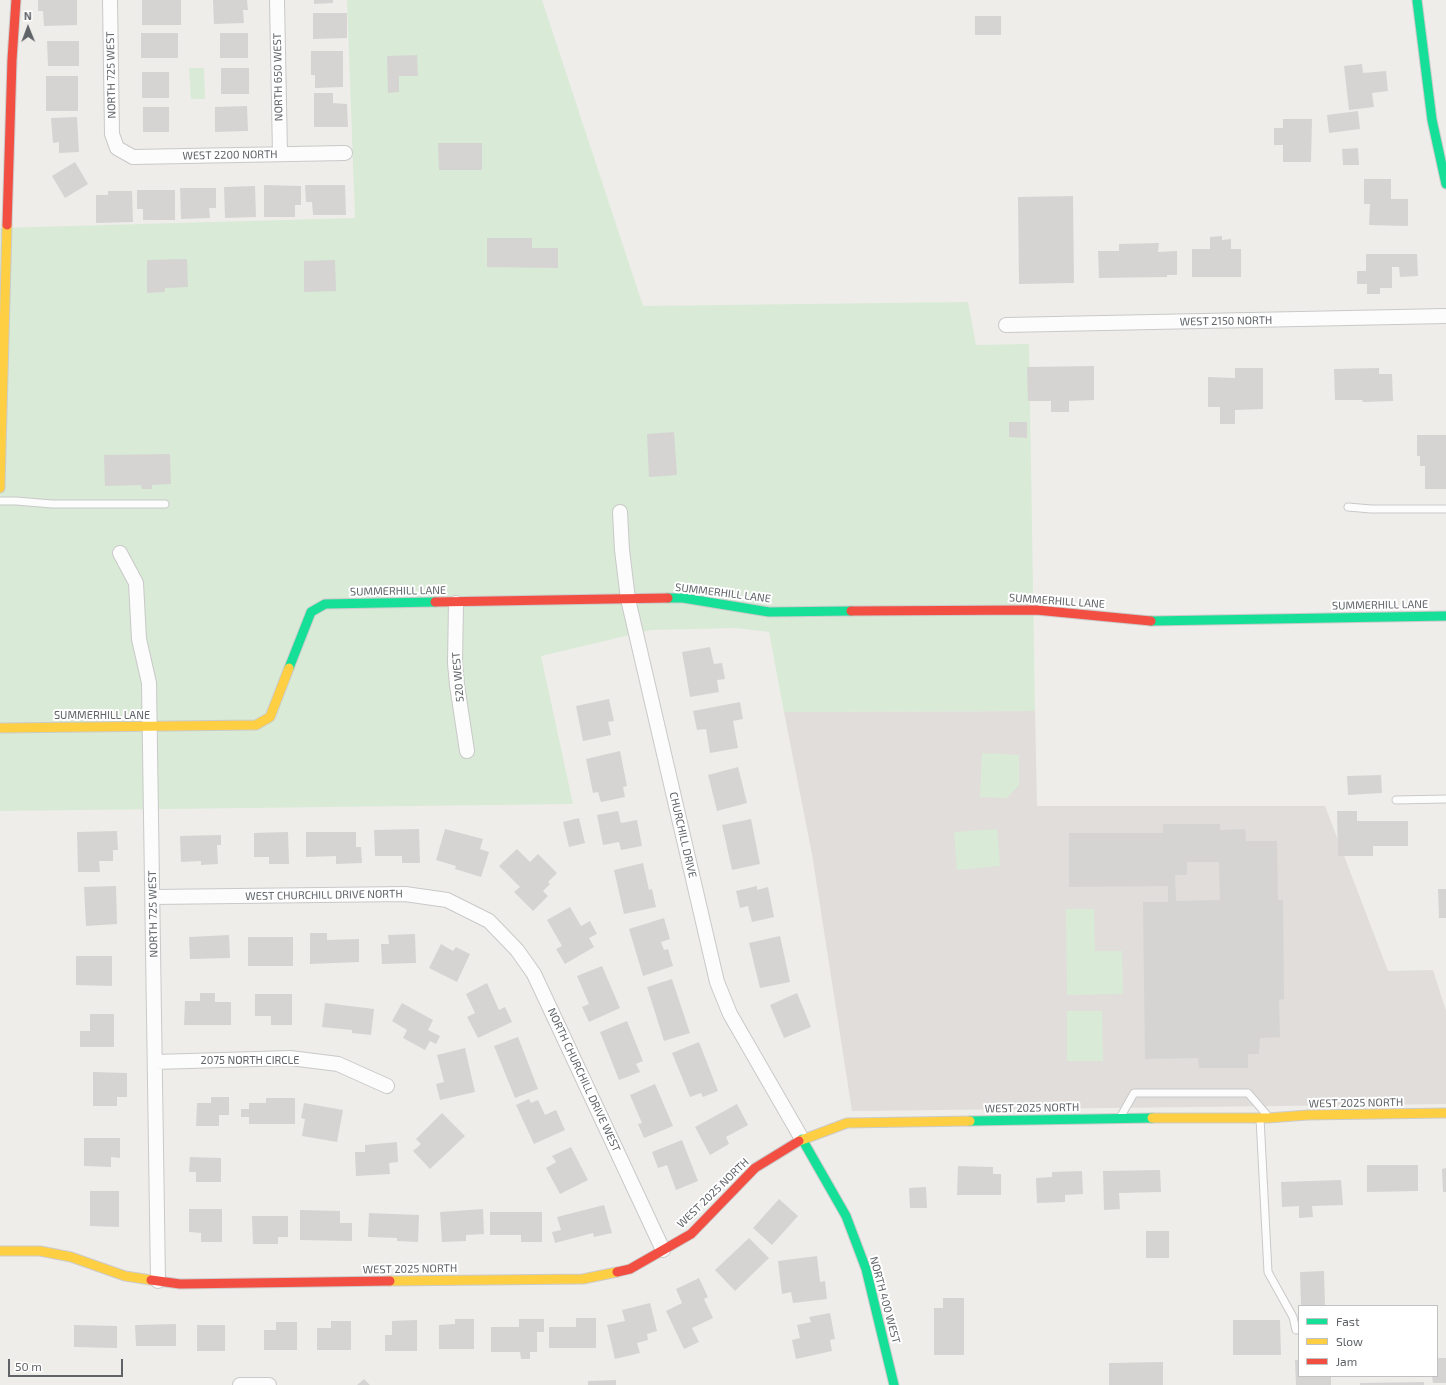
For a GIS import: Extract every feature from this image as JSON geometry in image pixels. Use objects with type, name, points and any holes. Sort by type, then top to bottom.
[{"type":"street","points":[[0,488],[12,60],[16,0]]},
{"type":"street","name":"NORTH 725 WEST","points":[[110,0],[112,134],[117,148]]},
{"type":"street","name":"NORTH 650 WEST","points":[[277,0],[280,154]]},
{"type":"street","points":[[1417,0],[1432,120],[1446,184]]},
{"type":"street","name":"WEST 2200 NORTH","points":[[117,148],[133,157],[345,153]]},
{"type":"street","name":"WEST 2150 NORTH","points":[[1006,325],[1446,316]]},
{"type":"street","name":"CHURCHILL DRIVE","points":[[620,512],[622,550],[628,599],[717,982],[730,1014],[802,1139]]},
{"type":"street","name":"NORTH 725 WEST","points":[[120,553],[136,583],[139,640],[149,683],[151,726],[158,1281]]},
{"type":"street","name":"SUMMERHILL LANE","points":[[0,728],[256,725],[270,717],[311,612],[325,604],[683,598],[769,612],[1036,610],[1148,621],[1446,616]]},
{"type":"street","name":"520 WEST","points":[[456,603],[457,685],[467,751]]},
{"type":"street","name":"WEST CHURCHILL DRIVE NORTH","points":[[153,897],[405,894],[447,900],[489,921]]},
{"type":"street","name":"NORTH CHURCHILL DRIVE WEST","points":[[489,921],[517,950],[534,974],[663,1250]]},
{"type":"street","name":"2075 NORTH CIRCLE","points":[[155,1062],[290,1058],[338,1064],[387,1086]]},
{"type":"street","name":"WEST 2025 NORTH","points":[[0,1251],[40,1251],[71,1257],[125,1276],[180,1284],[584,1279],[630,1269],[691,1234],[754,1168],[802,1139],[847,1123],[1120,1118],[1264,1118],[1308,1115],[1446,1113]]},
{"type":"street","name":"NORTH 400 WEST","points":[[802,1139],[846,1216],[866,1269],[894,1385]]},
{"type":"street","points":[[240,1385],[269,1385]]},
{"type":"lane","points":[[0,501],[52,504],[165,504]]},
{"type":"lane","points":[[1348,507],[1371,509],[1446,509]]},
{"type":"lane","points":[[1396,800],[1446,800]]},
{"type":"lane","points":[[1120,1118],[1134,1093],[1248,1093],[1264,1118],[1268,1272],[1293,1317],[1296,1330]]},
{"type":"shaded area","points":[[1035,711],[1037,806],[1325,806],[1388,971],[1433,970],[1446,1011],[1446,1104],[852,1111],[812,854],[784,712]]},
{"type":"green space","points":[[347,0],[542,0],[643,306],[968,302],[976,345],[1029,344],[1035,711],[784,712],[769,632],[736,628],[651,630],[541,656],[573,804],[0,811],[0,228],[355,218]]},
{"type":"green space","points":[[189,68],[204,68],[205,99],[191,99]]},
{"type":"green space","points":[[982,753],[1019,755],[1019,785],[1007,798],[980,797]]},
{"type":"green space","points":[[997,829],[1000,866],[957,870],[954,832]]},
{"type":"green space","points":[[1066,909],[1094,909],[1095,951],[1122,951],[1123,994],[1067,995]]},
{"type":"green space","points":[[1067,1011],[1102,1011],[1103,1061],[1067,1061]]},
{"type":"building","points":[[38,0],[77,0],[77,25],[44,26],[43,11],[38,11]]},
{"type":"building","points":[[142,0],[181,0],[181,25],[142,25]]},
{"type":"building","points":[[213,0],[247,0],[248,10],[243,10],[244,23],[214,24]]},
{"type":"building","points":[[314,0],[333,0],[333,3],[314,4]]},
{"type":"building","points":[[313,13],[347,13],[347,38],[313,39]]},
{"type":"building","points":[[975,16],[1001,16],[1001,35],[975,35]]},
{"type":"building","points":[[141,33],[178,33],[178,58],[141,58]]},
{"type":"building","points":[[220,33],[248,33],[248,58],[220,58]]},
{"type":"building","points":[[47,41],[79,41],[79,66],[48,66]]},
{"type":"building","points":[[311,51],[343,51],[343,87],[315,88],[315,75],[311,75]]},
{"type":"building","points":[[417,55],[418,76],[399,76],[399,92],[388,93],[387,56]]},
{"type":"building","points":[[1362,64],[1363,73],[1386,71],[1388,91],[1372,93],[1374,107],[1349,110],[1344,66]]},
{"type":"building","points":[[221,68],[249,68],[249,94],[221,94]]},
{"type":"building","points":[[142,72],[169,72],[169,98],[142,98]]},
{"type":"building","points":[[46,76],[78,76],[78,111],[46,111]]},
{"type":"building","points":[[314,93],[333,93],[333,103],[347,104],[348,127],[314,127]]},
{"type":"building","points":[[247,106],[248,131],[215,132],[215,107]]},
{"type":"building","points":[[143,107],[169,107],[169,132],[143,132]]},
{"type":"building","points":[[1358,111],[1360,129],[1329,133],[1327,115]]},
{"type":"building","points":[[77,117],[79,152],[59,153],[59,142],[53,143],[51,118]]},
{"type":"building","points":[[1283,119],[1312,119],[1311,162],[1283,162],[1283,145],[1274,145],[1274,128],[1283,128]]},
{"type":"building","points":[[438,143],[482,143],[482,170],[439,170]]},
{"type":"building","points":[[1358,148],[1359,165],[1343,165],[1342,149]]},
{"type":"building","points":[[75,162],[88,184],[65,198],[52,176]]},
{"type":"building","points":[[1364,179],[1391,179],[1391,199],[1408,199],[1408,226],[1369,225],[1370,204],[1364,204]]},
{"type":"building","points":[[264,185],[301,186],[301,205],[295,205],[295,217],[264,217]]},
{"type":"building","points":[[305,185],[345,185],[346,215],[313,215],[312,202],[306,202]]},
{"type":"building","points":[[255,186],[256,217],[225,218],[224,187]]},
{"type":"building","points":[[180,188],[216,188],[216,208],[209,208],[210,218],[181,219]]},
{"type":"building","points":[[137,190],[175,190],[175,220],[143,220],[143,209],[137,209]]},
{"type":"building","points":[[108,191],[132,191],[133,222],[96,223],[96,195],[108,195]]},
{"type":"building","points":[[1073,196],[1074,283],[1019,284],[1018,197]]},
{"type":"building","points":[[1222,236],[1222,240],[1231,239],[1231,249],[1241,249],[1241,277],[1192,277],[1192,249],[1210,249],[1210,237]]},
{"type":"building","points":[[487,238],[532,238],[532,248],[558,248],[558,268],[487,267]]},
{"type":"building","points":[[1159,243],[1158,252],[1177,251],[1177,275],[1167,275],[1167,277],[1099,278],[1098,251],[1119,251],[1119,244]]},
{"type":"building","points":[[1366,254],[1417,254],[1418,276],[1400,277],[1399,267],[1392,267],[1392,288],[1380,288],[1380,294],[1367,294],[1367,284],[1357,284],[1357,271],[1366,271]]},
{"type":"building","points":[[187,259],[188,287],[165,288],[165,292],[147,293],[147,260]]},
{"type":"building","points":[[335,260],[336,291],[304,292],[304,261]]},
{"type":"building","points":[[1094,366],[1094,400],[1069,401],[1069,412],[1051,412],[1051,401],[1028,401],[1027,367]]},
{"type":"building","points":[[1235,368],[1263,368],[1263,409],[1235,410],[1235,424],[1220,424],[1220,407],[1208,407],[1208,377],[1235,378]]},
{"type":"building","points":[[1379,368],[1379,374],[1392,374],[1393,401],[1363,402],[1362,400],[1335,400],[1334,369]]},
{"type":"building","points":[[1009,422],[1027,422],[1027,438],[1009,437]]},
{"type":"building","points":[[674,432],[677,475],[649,477],[647,434]]},
{"type":"building","points":[[1417,435],[1446,435],[1446,489],[1425,489],[1425,466],[1420,466],[1420,456],[1417,456]]},
{"type":"building","points":[[170,454],[171,484],[152,485],[152,489],[142,489],[141,485],[105,486],[104,455]]},
{"type":"building","points":[[710,647],[714,664],[722,663],[725,679],[717,680],[719,692],[690,697],[682,652]]},
{"type":"building","points":[[609,699],[614,721],[608,722],[611,735],[583,741],[576,706]]},
{"type":"building","points":[[740,702],[743,719],[733,721],[738,748],[710,753],[706,729],[697,730],[693,711]]},
{"type":"building","points":[[620,751],[627,786],[623,787],[625,797],[601,802],[598,792],[593,793],[586,759]]},
{"type":"building","points":[[738,767],[747,803],[717,811],[708,775]]},
{"type":"building","points":[[1381,775],[1382,793],[1348,795],[1347,776]]},
{"type":"building","points":[[618,811],[621,823],[637,820],[642,846],[621,850],[619,842],[603,845],[597,815]]},
{"type":"building","points":[[1337,811],[1357,811],[1357,821],[1408,821],[1408,846],[1373,846],[1373,856],[1338,856]]},
{"type":"building","points":[[579,818],[585,843],[569,847],[563,822]]},
{"type":"building","points":[[751,819],[760,864],[732,870],[722,825]]},
{"type":"building","points":[[1163,824],[1220,824],[1220,830],[1245,829],[1246,841],[1277,841],[1278,900],[1283,900],[1284,999],[1279,1000],[1280,1037],[1260,1038],[1259,1054],[1248,1054],[1248,1068],[1199,1068],[1198,1058],[1145,1059],[1143,902],[1168,902],[1168,886],[1069,887],[1069,833],[1163,833]],"holes":[[[1187,862],[1219,862],[1220,900],[1176,901],[1175,875],[1187,875]]]},
{"type":"building","points":[[419,829],[420,863],[402,863],[402,856],[375,856],[374,830]]},
{"type":"building","points":[[445,829],[483,839],[480,849],[489,852],[481,877],[455,869],[456,866],[436,860]]},
{"type":"building","points":[[117,831],[118,850],[113,850],[113,861],[99,861],[100,872],[78,872],[77,832]]},
{"type":"building","points":[[288,832],[289,864],[269,864],[269,857],[254,857],[254,833]]},
{"type":"building","points":[[306,832],[356,832],[356,847],[361,847],[362,863],[336,864],[336,856],[306,857]]},
{"type":"building","points":[[221,835],[221,845],[217,845],[218,864],[201,865],[201,861],[181,862],[180,836]]},
{"type":"building","points":[[517,849],[530,862],[538,854],[557,873],[548,882],[550,884],[543,891],[548,896],[533,911],[514,892],[520,887],[499,866]]},
{"type":"building","points":[[643,863],[649,890],[652,889],[656,907],[624,914],[614,870]]},
{"type":"building","points":[[116,886],[117,924],[86,926],[84,887]]},
{"type":"building","points":[[757,886],[757,890],[768,887],[774,917],[752,922],[748,906],[740,908],[736,891]]},
{"type":"building","points":[[1438,889],[1446,889],[1446,918],[1439,918]]},
{"type":"building","points":[[570,907],[581,926],[590,921],[597,934],[589,938],[594,947],[565,964],[556,949],[562,946],[547,920]]},
{"type":"building","points":[[664,918],[670,939],[661,942],[664,950],[668,949],[673,966],[643,976],[629,929]]},
{"type":"building","points":[[310,933],[327,933],[327,940],[359,939],[359,962],[310,964]]},
{"type":"building","points":[[415,934],[416,963],[382,964],[381,944],[389,944],[388,935]]},
{"type":"building","points":[[229,935],[230,958],[190,959],[189,937]]},
{"type":"building","points":[[780,936],[790,982],[760,988],[749,943]]},
{"type":"building","points":[[248,937],[293,937],[293,966],[248,966]]},
{"type":"building","points":[[441,944],[453,951],[456,947],[470,954],[457,982],[429,968]]},
{"type":"building","points":[[76,956],[112,956],[112,986],[76,985]]},
{"type":"building","points":[[602,966],[620,1008],[589,1022],[582,1007],[589,1004],[577,976]]},
{"type":"building","points":[[672,979],[690,1033],[664,1041],[647,987]]},
{"type":"building","points":[[487,983],[499,1010],[505,1007],[512,1022],[478,1038],[467,1017],[475,1013],[466,994]]},
{"type":"building","points":[[200,993],[215,993],[215,1002],[231,1002],[231,1025],[184,1025],[185,1001],[200,1001]]},
{"type":"building","points":[[797,993],[811,1027],[784,1038],[770,1005]]},
{"type":"building","points":[[255,994],[292,994],[292,1025],[271,1025],[271,1016],[255,1016]]},
{"type":"building","points":[[325,1003],[374,1009],[371,1035],[352,1033],[352,1030],[322,1027]]},
{"type":"building","points":[[402,1003],[433,1020],[428,1030],[440,1036],[436,1044],[430,1041],[425,1050],[403,1038],[407,1030],[392,1021]]},
{"type":"building","points":[[90,1014],[114,1014],[114,1047],[80,1047],[80,1031],[90,1031]]},
{"type":"building","points":[[627,1021],[643,1061],[636,1064],[640,1072],[619,1080],[600,1032]]},
{"type":"building","points":[[518,1037],[538,1089],[515,1098],[494,1046]]},
{"type":"building","points":[[699,1042],[718,1091],[703,1097],[701,1093],[690,1097],[672,1053]]},
{"type":"building","points":[[465,1048],[475,1092],[440,1100],[436,1084],[444,1082],[437,1055]]},
{"type":"building","points":[[93,1072],[127,1073],[127,1097],[117,1097],[117,1106],[93,1106]]},
{"type":"building","points":[[655,1084],[673,1126],[644,1138],[638,1124],[642,1123],[630,1095]]},
{"type":"building","points":[[211,1097],[229,1097],[229,1115],[219,1115],[219,1126],[196,1126],[197,1103],[211,1103]]},
{"type":"building","points":[[266,1098],[295,1098],[295,1124],[249,1124],[249,1117],[241,1117],[241,1109],[249,1109],[249,1103],[266,1103]]},
{"type":"building","points":[[529,1099],[531,1103],[538,1100],[545,1115],[556,1110],[565,1130],[534,1144],[516,1105]]},
{"type":"building","points":[[304,1103],[343,1110],[337,1142],[302,1136],[305,1119],[301,1118]]},
{"type":"building","points":[[737,1104],[748,1125],[726,1137],[729,1144],[710,1155],[695,1127]]},
{"type":"building","points":[[442,1113],[465,1136],[430,1169],[413,1151],[421,1144],[416,1139]]},
{"type":"building","points":[[84,1138],[120,1138],[120,1158],[111,1157],[111,1167],[84,1166]]},
{"type":"building","points":[[682,1140],[698,1181],[676,1190],[667,1165],[658,1168],[652,1152]]},
{"type":"building","points":[[397,1142],[398,1162],[389,1163],[390,1174],[356,1176],[355,1152],[365,1152],[365,1145]]},
{"type":"building","points":[[571,1147],[588,1180],[560,1194],[546,1168],[556,1162],[552,1156]]},
{"type":"building","points":[[190,1157],[221,1158],[221,1182],[196,1182],[196,1172],[189,1172]]},
{"type":"building","points":[[1367,1165],[1418,1165],[1418,1191],[1367,1192]]},
{"type":"building","points":[[958,1166],[993,1167],[993,1174],[1001,1174],[1001,1195],[957,1195]]},
{"type":"building","points":[[1446,1168],[1446,1192],[1443,1192],[1442,1169]]},
{"type":"building","points":[[1160,1170],[1161,1192],[1119,1193],[1120,1209],[1104,1210],[1103,1171]]},
{"type":"building","points":[[1082,1171],[1083,1194],[1065,1195],[1065,1202],[1037,1203],[1036,1178],[1052,1177],[1052,1172]]},
{"type":"building","points":[[1341,1180],[1343,1205],[1312,1206],[1313,1217],[1299,1218],[1299,1206],[1282,1207],[1281,1182]]},
{"type":"building","points":[[926,1187],[927,1208],[910,1208],[909,1188]]},
{"type":"building","points":[[90,1191],[119,1191],[119,1227],[90,1226]]},
{"type":"building","points":[[779,1199],[798,1216],[772,1245],[753,1228]]},
{"type":"building","points":[[604,1205],[612,1233],[594,1237],[593,1233],[555,1243],[552,1232],[561,1230],[557,1217]]},
{"type":"building","points":[[189,1209],[222,1209],[222,1242],[201,1242],[201,1233],[189,1232]]},
{"type":"building","points":[[483,1209],[484,1234],[466,1235],[466,1241],[442,1242],[440,1212]]},
{"type":"building","points":[[300,1210],[340,1211],[340,1223],[352,1223],[352,1241],[300,1240]]},
{"type":"building","points":[[490,1212],[542,1212],[542,1242],[521,1242],[521,1235],[490,1235]]},
{"type":"building","points":[[369,1213],[419,1215],[418,1242],[397,1241],[397,1238],[368,1237]]},
{"type":"building","points":[[252,1216],[288,1216],[288,1237],[278,1237],[278,1244],[253,1244]]},
{"type":"building","points":[[1146,1231],[1169,1231],[1169,1258],[1146,1258]]},
{"type":"building","points":[[749,1238],[769,1258],[735,1291],[715,1270]]},
{"type":"building","points":[[817,1256],[820,1282],[825,1281],[827,1299],[793,1303],[791,1292],[782,1294],[778,1261]]},
{"type":"building","points":[[1324,1271],[1325,1305],[1301,1305],[1300,1272]]},
{"type":"building","points":[[699,1278],[708,1297],[704,1299],[713,1318],[692,1328],[699,1342],[684,1349],[666,1311],[682,1303],[676,1289]]},
{"type":"building","points":[[943,1298],[964,1298],[964,1355],[934,1355],[934,1308],[943,1308]]},
{"type":"building","points":[[650,1303],[657,1331],[647,1334],[648,1340],[637,1343],[640,1353],[615,1359],[607,1325],[625,1321],[622,1310]]},
{"type":"building","points":[[830,1313],[835,1339],[830,1340],[832,1351],[796,1359],[792,1340],[800,1338],[797,1325],[811,1322],[809,1317]]},
{"type":"building","points":[[576,1318],[596,1318],[596,1348],[549,1348],[549,1327],[576,1327]]},
{"type":"building","points":[[455,1319],[474,1319],[474,1349],[439,1349],[439,1325],[455,1324]]},
{"type":"building","points":[[519,1319],[544,1319],[544,1332],[537,1332],[537,1352],[530,1352],[530,1359],[521,1359],[520,1352],[491,1352],[491,1327],[519,1327]]},
{"type":"building","points":[[417,1320],[417,1351],[385,1351],[385,1335],[392,1335],[392,1321]]},
{"type":"building","points":[[1233,1320],[1280,1320],[1281,1355],[1233,1355]]},
{"type":"building","points":[[331,1321],[351,1321],[351,1350],[317,1350],[317,1328],[331,1328]]},
{"type":"building","points":[[276,1322],[297,1322],[297,1350],[264,1350],[264,1330],[276,1330]]},
{"type":"building","points":[[176,1324],[176,1346],[136,1346],[135,1325]]},
{"type":"building","points":[[74,1325],[117,1326],[117,1348],[74,1347]]},
{"type":"building","points":[[197,1325],[225,1325],[225,1351],[197,1351]]},
{"type":"building","points":[[1438,1358],[1446,1358],[1446,1383],[1433,1383],[1432,1377],[1438,1377]]},
{"type":"building","points":[[1295,1360],[1298,1360],[1298,1377],[1331,1377],[1331,1385],[1296,1385]]},
{"type":"building","points":[[1163,1362],[1163,1385],[1109,1385],[1109,1363]]},
{"type":"building","points":[[364,1379],[370,1385],[357,1385]]},
{"type":"building","points":[[616,1380],[616,1385],[588,1385],[588,1381]]},
{"type":"building","points":[[1424,1382],[1424,1385],[1360,1385],[1360,1383]]},
{"type":"traffic: fast","points":[[1417,0],[1432,120],[1446,184]]},
{"type":"traffic: fast","points":[[668,598],[683,598],[769,612],[851,611]]},
{"type":"traffic: fast","points":[[289,668],[311,612],[325,604],[435,602]]},
{"type":"traffic: fast","points":[[1151,621],[1446,616]]},
{"type":"traffic: fast","points":[[970,1121],[1152,1118]]},
{"type":"traffic: fast","points":[[802,1139],[846,1216],[866,1269],[894,1385]]},
{"type":"traffic: slow","points":[[0,488],[7,225]]},
{"type":"traffic: slow","points":[[0,728],[256,725],[270,717],[289,668]]},
{"type":"traffic: slow","points":[[1152,1118],[1268,1118],[1308,1115],[1446,1113]]},
{"type":"traffic: slow","points":[[799,1141],[847,1123],[970,1121]]},
{"type":"traffic: slow","points":[[0,1251],[40,1251],[71,1257],[125,1276],[151,1280]]},
{"type":"traffic: slow","points":[[390,1281],[583,1279],[617,1272]]},
{"type":"traffic: jam","points":[[7,225],[12,60],[16,0]]},
{"type":"traffic: jam","points":[[435,602],[668,598]]},
{"type":"traffic: jam","points":[[851,611],[1036,610],[1151,621]]},
{"type":"traffic: jam","points":[[617,1272],[630,1269],[691,1234],[755,1168],[799,1141]]},
{"type":"traffic: jam","points":[[151,1280],[180,1284],[390,1281]]}]
